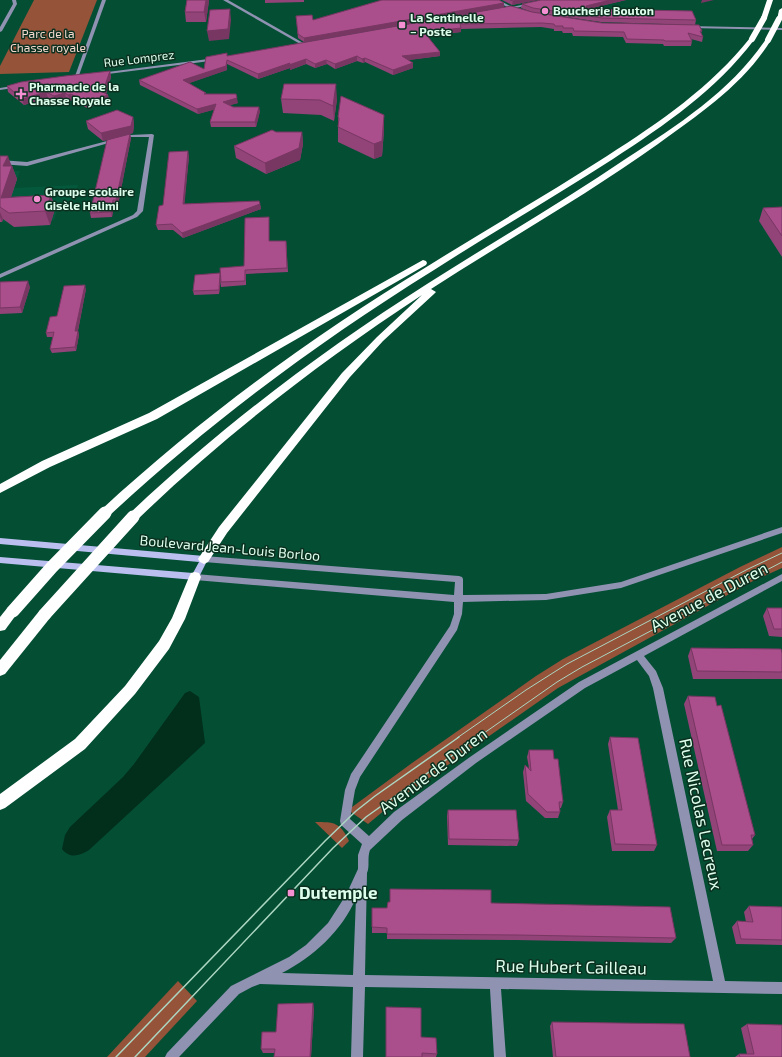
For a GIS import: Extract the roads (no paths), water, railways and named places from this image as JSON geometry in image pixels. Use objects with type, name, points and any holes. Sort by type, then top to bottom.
[{"type":"highway","points":[[0,626],[61,558],[105,513],[152,469],[276,370],[359,313],[582,175],[660,124],[683,107],[725,71],[752,39],[764,18],[770,0]]},
{"type":"highway","points":[[0,670],[45,614],[133,517],[216,441],[287,384],[354,336],[452,272],[600,180],[666,135],[730,84],[750,64],[768,40],[782,10]]},
{"type":"highway","points":[[0,490],[41,466],[143,421],[430,259],[478,238]]},
{"type":"highway","points":[[204,559],[223,530],[356,364],[380,339],[452,272]]},
{"type":"highway","points":[[0,803],[80,744],[91,734],[130,690],[164,645],[178,620],[195,577]]},
{"type":"main road","name":"Boulevard Jean-Louis Borloo","points":[[0,541],[204,559]]},
{"type":"main road","points":[[0,560],[195,577],[204,559]]},
{"type":"street","points":[[0,30],[15,4],[14,0]]},
{"type":"street","points":[[76,78],[104,0]]},
{"type":"street","points":[[226,0],[303,44]]},
{"type":"street","points":[[496,0],[521,12]]},
{"type":"street","points":[[504,9],[550,0]]},
{"type":"street","points":[[684,27],[782,29]]},
{"type":"street","points":[[296,46],[310,43]]},
{"type":"street","name":"Rue Lomprez","points":[[98,75],[221,58]]},
{"type":"street","points":[[68,79],[83,77]]},
{"type":"street","points":[[0,89],[24,85]]},
{"type":"street","points":[[0,162],[27,164],[130,136],[152,135],[140,211],[135,216],[0,276]]},
{"type":"street","points":[[195,577],[458,599],[546,597],[602,589],[644,578],[782,530]]},
{"type":"street","name":"Boulevard Jean-Louis Borloo","points":[[204,559],[459,579],[458,599]]},
{"type":"street","name":"Avenue de Duren","points":[[171,1057],[235,990],[248,982],[260,978],[293,961],[310,949],[332,927],[350,899],[362,869],[363,855],[369,843],[398,816],[556,702],[594,678],[782,577]]},
{"type":"street","points":[[369,843],[345,821],[353,781],[356,774],[454,627],[458,614],[458,599]]},
{"type":"street","name":"Rue Nicolas Lecreux","points":[[638,654],[652,674],[658,688],[720,987]]},
{"type":"street","points":[[357,1057],[362,869]]},
{"type":"street","name":"Rue Hubert Cailleau","points":[[260,978],[782,988]]},
{"type":"street","points":[[495,983],[500,1057]]},
{"type":"tram line","points":[[457,738],[526,690],[567,664],[748,569],[782,553]]},
{"type":"tram line","points":[[477,738],[557,682],[582,667],[782,562]]},
{"type":"tram line","points":[[116,1057],[325,841],[356,811],[459,737]]},
{"type":"tram line","points":[[135,1057],[333,848],[366,817],[478,737]]},
{"type":"place","name":"Boucherie Bouton","points":[[545,11]]},
{"type":"place","name":"La Sentinelle – Poste","points":[[402,25]]},
{"type":"place","name":"Pharmacie de la Chasse Royale","points":[[21,94]]},
{"type":"place","name":"Groupe scolaire Gisèle Halimi","points":[[37,199]]},
{"type":"place","name":"Dutemple","points":[[291,893]]},
{"type":"park label","name":"Parc de la Chasse royale","points":[[48,41]]}]
